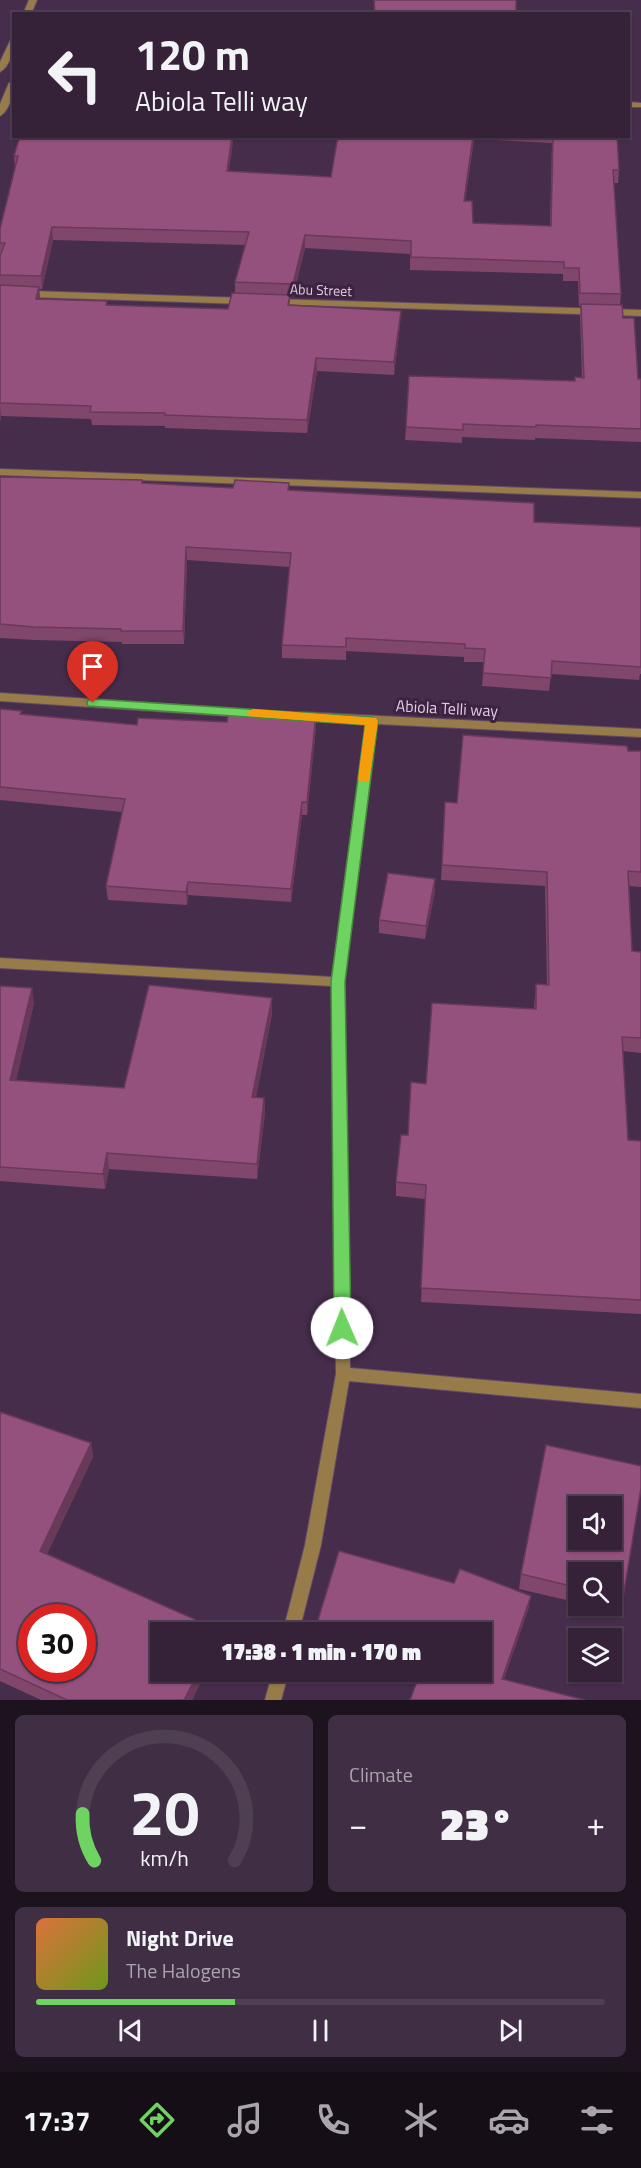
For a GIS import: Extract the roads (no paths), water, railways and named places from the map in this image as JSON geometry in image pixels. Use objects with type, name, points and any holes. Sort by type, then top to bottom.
[{"type":"street","points":[[0,70],[12,45]]},
{"type":"street","points":[[0,114],[12,87]]},
{"type":"street","name":"Abu Street","points":[[0,293],[641,313]]},
{"type":"street","points":[[0,472],[641,495]]},
{"type":"street","points":[[0,697],[256,713]]},
{"type":"street","name":"Abiola Telli way","points":[[290,716],[641,733]]},
{"type":"street","points":[[294,1622],[313,1545],[343,1374],[338,982],[372,721]]},
{"type":"street","points":[[0,963],[338,982]]},
{"type":"street","points":[[343,1374],[641,1401]]},
{"type":"street","points":[[273,1700],[278,1682]]}]
